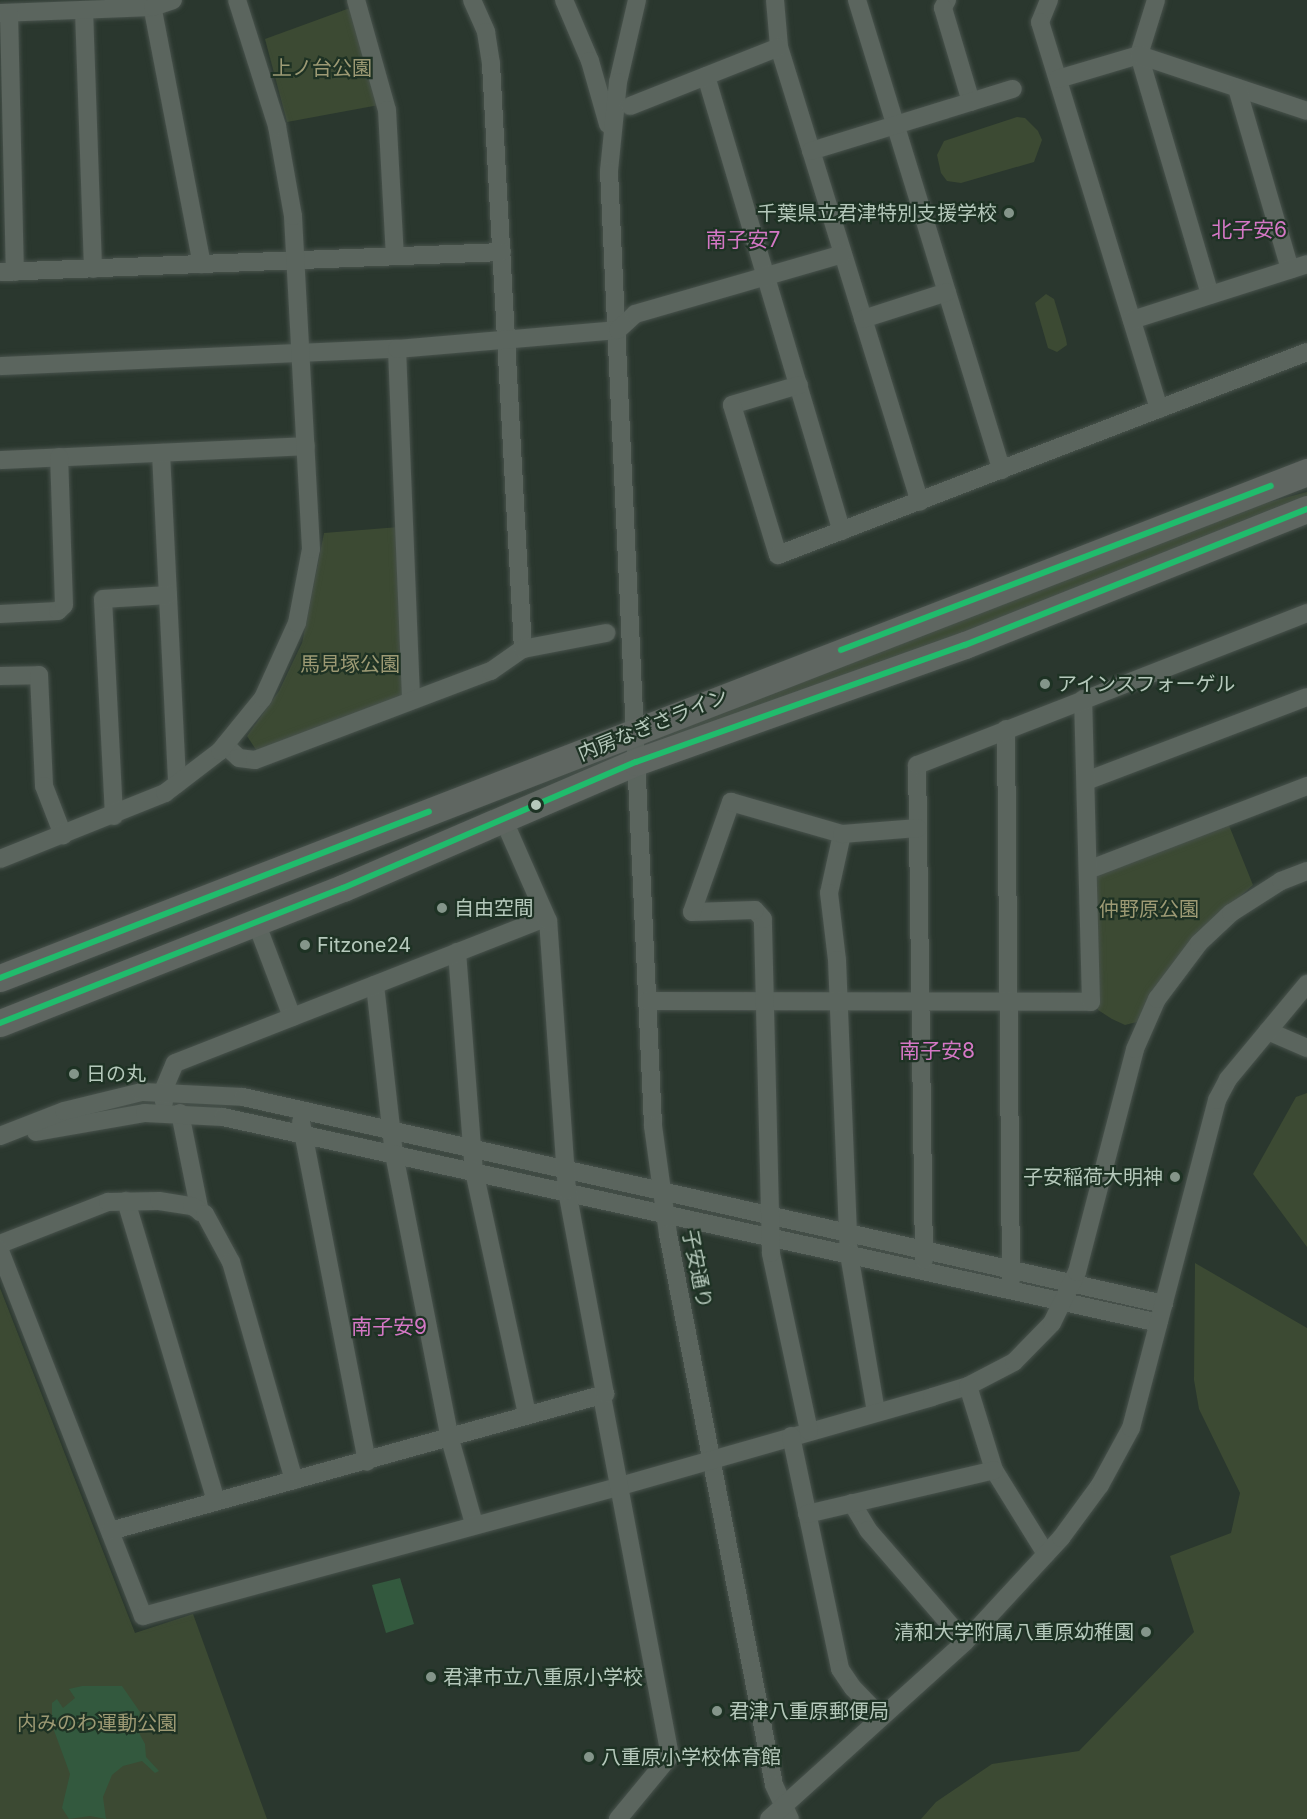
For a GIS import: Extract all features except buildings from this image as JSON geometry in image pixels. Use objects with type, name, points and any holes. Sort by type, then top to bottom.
[{"type":"highway","name":"内房なぎさライン","points":[[0,978],[550,767],[634,731],[1307,472]]},
{"type":"highway","name":"内房なぎさライン","points":[[0,1023],[343,888],[636,762],[965,645],[1307,509]]},
{"type":"street","points":[[173,0],[84,10],[4,13],[8,272],[502,252]]},
{"type":"street","points":[[0,859],[114,816],[177,784],[225,745],[263,698],[297,624],[311,549],[293,216],[278,126],[237,0]]},
{"type":"street","points":[[356,0],[387,110],[395,256]]},
{"type":"street","points":[[472,0],[486,32],[491,64],[523,649]]},
{"type":"street","points":[[564,0],[590,61],[610,132]]},
{"type":"street","points":[[610,132],[637,0]]},
{"type":"street","points":[[775,0],[779,47],[920,502]]},
{"type":"street","points":[[857,0],[1002,470]]},
{"type":"street","points":[[947,0],[943,8],[971,102]]},
{"type":"street","points":[[1049,0],[1040,22],[1159,409]]},
{"type":"street","points":[[1156,0],[1140,55],[1210,295]]},
{"type":"street","points":[[152,4],[202,264]]},
{"type":"street","points":[[84,10],[93,268]]},
{"type":"street","points":[[630,106],[779,47]]},
{"type":"street","points":[[1058,79],[1140,55],[1307,111]]},
{"type":"street","points":[[706,76],[842,531]]},
{"type":"street","points":[[1132,320],[1299,267],[1237,88]]},
{"type":"street","points":[[811,151],[1013,89]]},
{"type":"street","name":"子安通り","points":[[610,132],[647,1001],[661,1190],[780,1815]]},
{"type":"street","points":[[0,366],[397,349],[618,330],[635,314],[767,278],[843,254]]},
{"type":"street","points":[[863,319],[947,292]]},
{"type":"street","points":[[397,349],[411,700]]},
{"type":"street","points":[[799,385],[732,405],[778,555],[1307,352]]},
{"type":"street","points":[[0,460],[306,446]]},
{"type":"street","points":[[161,453],[177,784]]},
{"type":"street","points":[[0,614],[58,611],[64,605],[59,457]]},
{"type":"street","points":[[114,816],[103,599],[168,595]]},
{"type":"street","points":[[921,1270],[926,1249],[918,765],[1307,613]]},
{"type":"street","points":[[225,745],[239,758],[255,760],[491,671],[523,649],[606,633]]},
{"type":"street","points":[[0,676],[39,675],[44,786],[63,835]]},
{"type":"street","points":[[1086,781],[1307,697]]},
{"type":"street","points":[[647,1001],[1091,1002],[1083,699]]},
{"type":"street","points":[[1006,729],[1011,1290]]},
{"type":"street","points":[[1088,870],[1307,786]]},
{"type":"street","points":[[809,1431],[770,1237],[760,913],[692,912],[731,802],[842,834],[918,828]]},
{"type":"street","points":[[110,1531],[602,1396],[606,1390],[567,1191],[545,918],[508,832]]},
{"type":"street","points":[[842,834],[829,886],[839,1002],[849,1254],[876,1412]]},
{"type":"street","points":[[0,1251],[143,1616],[474,1524],[617,1487],[711,1458],[968,1386],[994,1374],[1031,1349],[1045,1334],[1064,1302],[1073,1281],[1135,1049],[1157,999],[1199,943],[1231,913],[1281,881],[1307,871]]},
{"type":"street","points":[[294,1480],[231,1262],[200,1212],[172,1113],[163,1091],[175,1063],[545,918]]},
{"type":"street","points":[[259,930],[292,1017]]},
{"type":"street","points":[[457,952],[474,1171],[527,1415]]},
{"type":"street","points":[[780,1815],[880,1717],[966,1642],[1080,1515],[1118,1456],[1131,1428],[1217,1100],[1228,1079],[1307,984]]},
{"type":"street","points":[[375,985],[394,1154],[450,1439],[474,1524]]},
{"type":"street","points":[[1268,1031],[1307,1048]]},
{"type":"street","points":[[0,1136],[104,1099],[163,1091],[243,1097],[1073,1281],[1164,1304]]},
{"type":"street","points":[[301,1110],[301,1132],[368,1462]]},
{"type":"street","points":[[0,1146],[68,1124],[172,1113],[301,1132],[1159,1323]]},
{"type":"street","points":[[126,1201],[216,1501]]},
{"type":"street","points":[[0,1244],[108,1202],[159,1201],[192,1206],[200,1212]]},
{"type":"street","points":[[968,1386],[994,1470],[1046,1554]]},
{"type":"street","points":[[602,1396],[617,1487],[670,1756],[618,1819]]},
{"type":"street","points":[[791,1436],[840,1669],[852,1688],[880,1717]]},
{"type":"street","points":[[807,1514],[994,1470]]},
{"type":"street","points":[[852,1503],[868,1530],[966,1642]]},
{"type":"green space","name":"上ノ台公園","points":[[350,8],[379,105],[287,122],[265,39]]},
{"type":"green space","points":[[1017,117],[1025,118],[1038,131],[1042,140],[1034,162],[961,183],[947,181],[941,173],[937,155],[944,141]]},
{"type":"green space","points":[[1046,294],[1054,299],[1066,339],[1067,345],[1057,352],[1048,348],[1035,303]]},
{"type":"green space","points":[[1307,492],[1307,497],[1180,555],[658,744],[655,736],[1246,508]]},
{"type":"green space","name":"馬見塚公園","points":[[399,527],[404,696],[260,756],[247,736],[279,691],[302,643],[324,533]]},
{"type":"green space","name":"仲野原公園","points":[[1228,823],[1253,885],[1192,939],[1137,1022],[1125,1025],[1112,1019],[1098,1010],[1096,876]]},
{"type":"green space","points":[[1307,1093],[1307,1247],[1253,1174],[1296,1097]]},
{"type":"green space","points":[[1195,1263],[1307,1328],[1307,1819],[921,1819],[936,1802],[992,1764],[1079,1751],[1194,1632],[1170,1556],[1231,1533],[1240,1493],[1199,1409],[1194,1380]]},
{"type":"green space","name":"内みのわ運動公園","points":[[0,1288],[135,1633],[193,1614],[267,1819],[0,1819]]},
{"type":"shaded area","points":[[400,1578],[414,1624],[386,1633],[372,1585]]},
{"type":"shaded area","points":[[82,1686],[122,1686],[140,1712],[137,1729],[145,1744],[146,1757],[159,1771],[155,1773],[142,1761],[123,1766],[112,1775],[103,1797],[106,1819],[90,1816],[69,1819],[62,1808],[70,1774],[52,1725],[52,1703],[57,1699],[63,1708],[75,1698],[69,1689]]},
{"type":"transit line","points":[[841,650],[1271,486]]},
{"type":"transit line","points":[[0,1023],[343,888],[636,762],[965,645],[1307,509]]},
{"type":"transit line","points":[[0,978],[429,812]]},
{"type":"place","name":"千葉県立君津特別支援学校","points":[[1009,213]]},
{"type":"place","name":"アインスフォーゲル","points":[[1045,684]]},
{"type":"place","name":"自由空間","points":[[442,908]]},
{"type":"place","name":"Fitzone24","points":[[305,945]]},
{"type":"place","name":"日の丸","points":[[74,1074]]},
{"type":"place","name":"子安稲荷大明神","points":[[1175,1177]]},
{"type":"place","name":"清和大学附属八重原幼稚園","points":[[1146,1632]]},
{"type":"place","name":"君津市立八重原小学校","points":[[431,1677]]},
{"type":"place","name":"君津八重原郵便局","points":[[717,1711]]},
{"type":"place","name":"八重原小学校体育館","points":[[589,1757]]},
{"type":"district","name":"北子安6","points":[[1249,230]]},
{"type":"district","name":"南子安7","points":[[743,240]]},
{"type":"district","name":"南子安8","points":[[937,1051]]},
{"type":"district","name":"南子安9","points":[[389,1327]]}]
